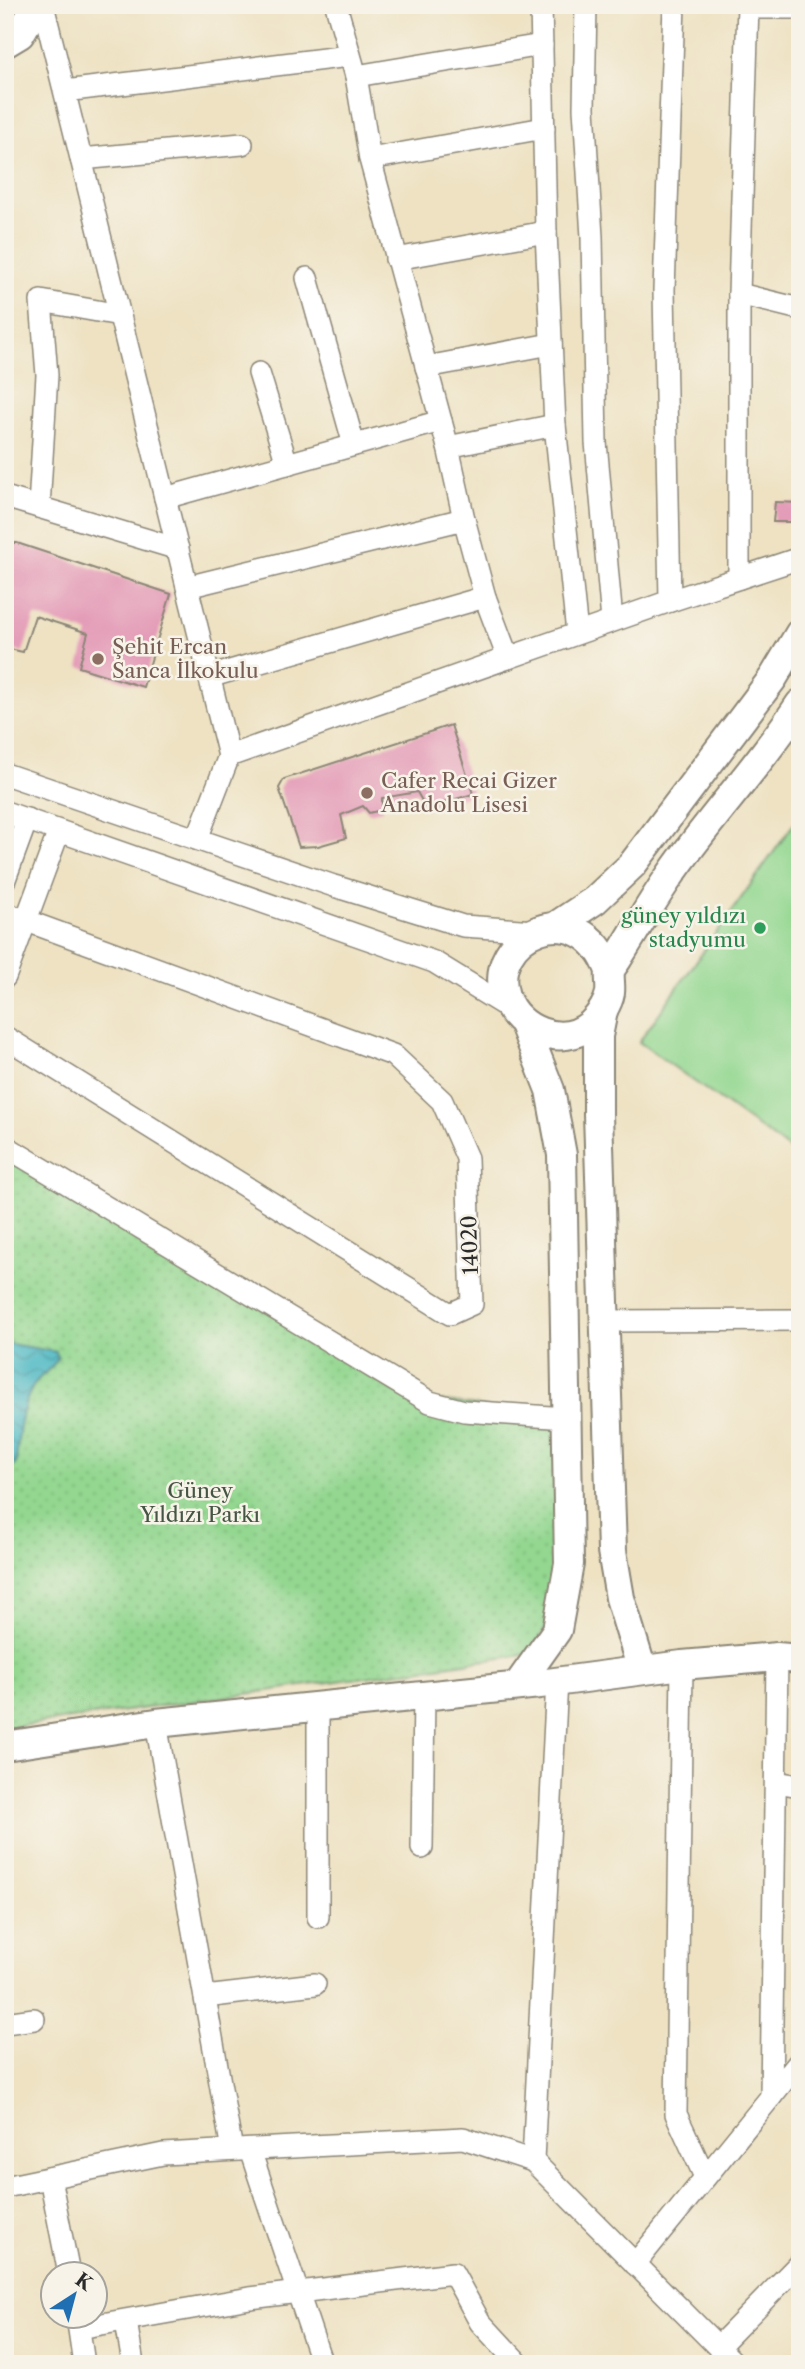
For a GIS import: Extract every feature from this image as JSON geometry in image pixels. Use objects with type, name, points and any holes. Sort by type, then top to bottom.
[{"type":"main road","points":[[5,43],[20,34],[37,5]]},
{"type":"main road","points":[[518,1685],[557,1630],[569,1564],[562,1155],[550,1090],[518,1017],[504,994],[503,975],[508,957],[519,942],[595,900],[632,865],[773,678],[800,633]]},
{"type":"main road","points":[[610,971],[669,876],[781,733],[800,704]]},
{"type":"main road","points":[[545,929],[575,930],[591,939],[604,953],[610,971],[610,994],[603,1011],[598,1037],[598,1114],[612,1551],[620,1598],[642,1670]]},
{"type":"main road","points":[[518,1017],[541,1033],[560,1035],[590,1025],[603,1011]]},
{"type":"main road","points":[[5,1746],[156,1723],[681,1665],[789,1658]]},
{"type":"street","points":[[43,5],[229,756],[197,839]]},
{"type":"street","points":[[336,5],[352,66],[370,159],[448,447],[464,519],[485,597],[508,658]]},
{"type":"street","points":[[541,5],[546,232],[555,425],[577,634]]},
{"type":"street","points":[[586,5],[584,108],[593,237],[596,442],[612,621]]},
{"type":"street","points":[[670,601],[664,290],[674,5]]},
{"type":"street","points":[[738,578],[739,294],[748,7],[800,9]]},
{"type":"street","points":[[65,91],[352,66],[542,45]]},
{"type":"street","points":[[370,159],[544,128]]},
{"type":"street","points":[[82,159],[242,144]]},
{"type":"street","points":[[396,259],[546,232]]},
{"type":"street","points":[[307,278],[354,445]]},
{"type":"street","points":[[739,294],[800,309]]},
{"type":"street","points":[[39,507],[47,375],[41,301],[120,315]]},
{"type":"street","points":[[426,367],[551,344]]},
{"type":"street","points":[[260,373],[287,464]]},
{"type":"street","points":[[165,498],[441,421]]},
{"type":"street","points":[[448,447],[555,425]]},
{"type":"street","points":[[5,497],[178,549]]},
{"type":"street","points":[[187,587],[464,519]]},
{"type":"street","points":[[229,756],[800,558]]},
{"type":"street","points":[[209,677],[485,597]]},
{"type":"street","points":[[5,774],[334,887],[463,926],[545,929]]},
{"type":"street","points":[[5,812],[434,962],[518,1017]]},
{"type":"street","points":[[5,879],[27,819]]},
{"type":"street","points":[[5,977],[59,831]]},
{"type":"street","points":[[5,912],[26,921]]},
{"type":"street","name":"14020","points":[[5,1037],[450,1314],[472,1304],[467,1158],[442,1101],[393,1055],[26,921]]},
{"type":"street","points":[[5,1146],[430,1402],[464,1412],[566,1418]]},
{"type":"street","points":[[605,1321],[800,1320]]},
{"type":"street","points":[[771,2097],[776,1782],[789,1658]]},
{"type":"street","points":[[681,1665],[676,2114],[705,2177]]},
{"type":"street","points":[[534,2161],[557,1680]]},
{"type":"street","points":[[422,1848],[424,1695]]},
{"type":"street","points":[[318,1706],[318,1917]]},
{"type":"street","points":[[156,1723],[205,1997],[241,2150],[298,2292],[321,2364]]},
{"type":"street","points":[[776,1782],[800,1786]]},
{"type":"street","points":[[205,1997],[315,1984]]},
{"type":"street","points":[[5,2023],[34,2019]]},
{"type":"street","points":[[635,2264],[800,2061]]},
{"type":"street","points":[[5,2187],[163,2154],[463,2138],[534,2161],[728,2359],[800,2263]]},
{"type":"street","points":[[50,2178],[66,2260]]},
{"type":"street","points":[[108,2321],[126,2320],[250,2298],[453,2273],[480,2322],[519,2364]]},
{"type":"street","points":[[126,2320],[132,2364]]},
{"type":"street","points":[[79,2330],[84,2364]]},
{"type":"green space","name":"güney yıldızı stadyumu","points":[[800,815],[800,1157],[639,1042]]},
{"type":"green space","name":"Güney Yıldızı Parkı","points":[[5,1146],[402,1396],[566,1418],[555,1517],[554,1615],[529,1654],[5,1728]]},
{"type":"water","points":[[5,1343],[56,1352],[58,1358],[30,1392],[21,1422],[16,1464],[5,1470]]},
{"type":"building","points":[[775,502],[800,503],[800,522],[773,522]]},
{"type":"building","points":[[5,543],[17,543],[171,594],[143,687],[79,667],[88,633],[35,616],[23,652],[5,648]]},
{"type":"building","points":[[451,725],[473,794],[426,808],[417,792],[382,798],[382,810],[369,813],[363,806],[341,815],[346,838],[318,846],[299,847],[279,788],[284,779]]},
{"type":"place","name":"Şehit Ercan Sanca İlkokulu","points":[[98,659]]},
{"type":"place","name":"Cafer Recai Gizer Anadolu Lisesi","points":[[367,793]]},
{"type":"place","name":"güney yıldızı stadyumu","points":[[760,928]]}]
